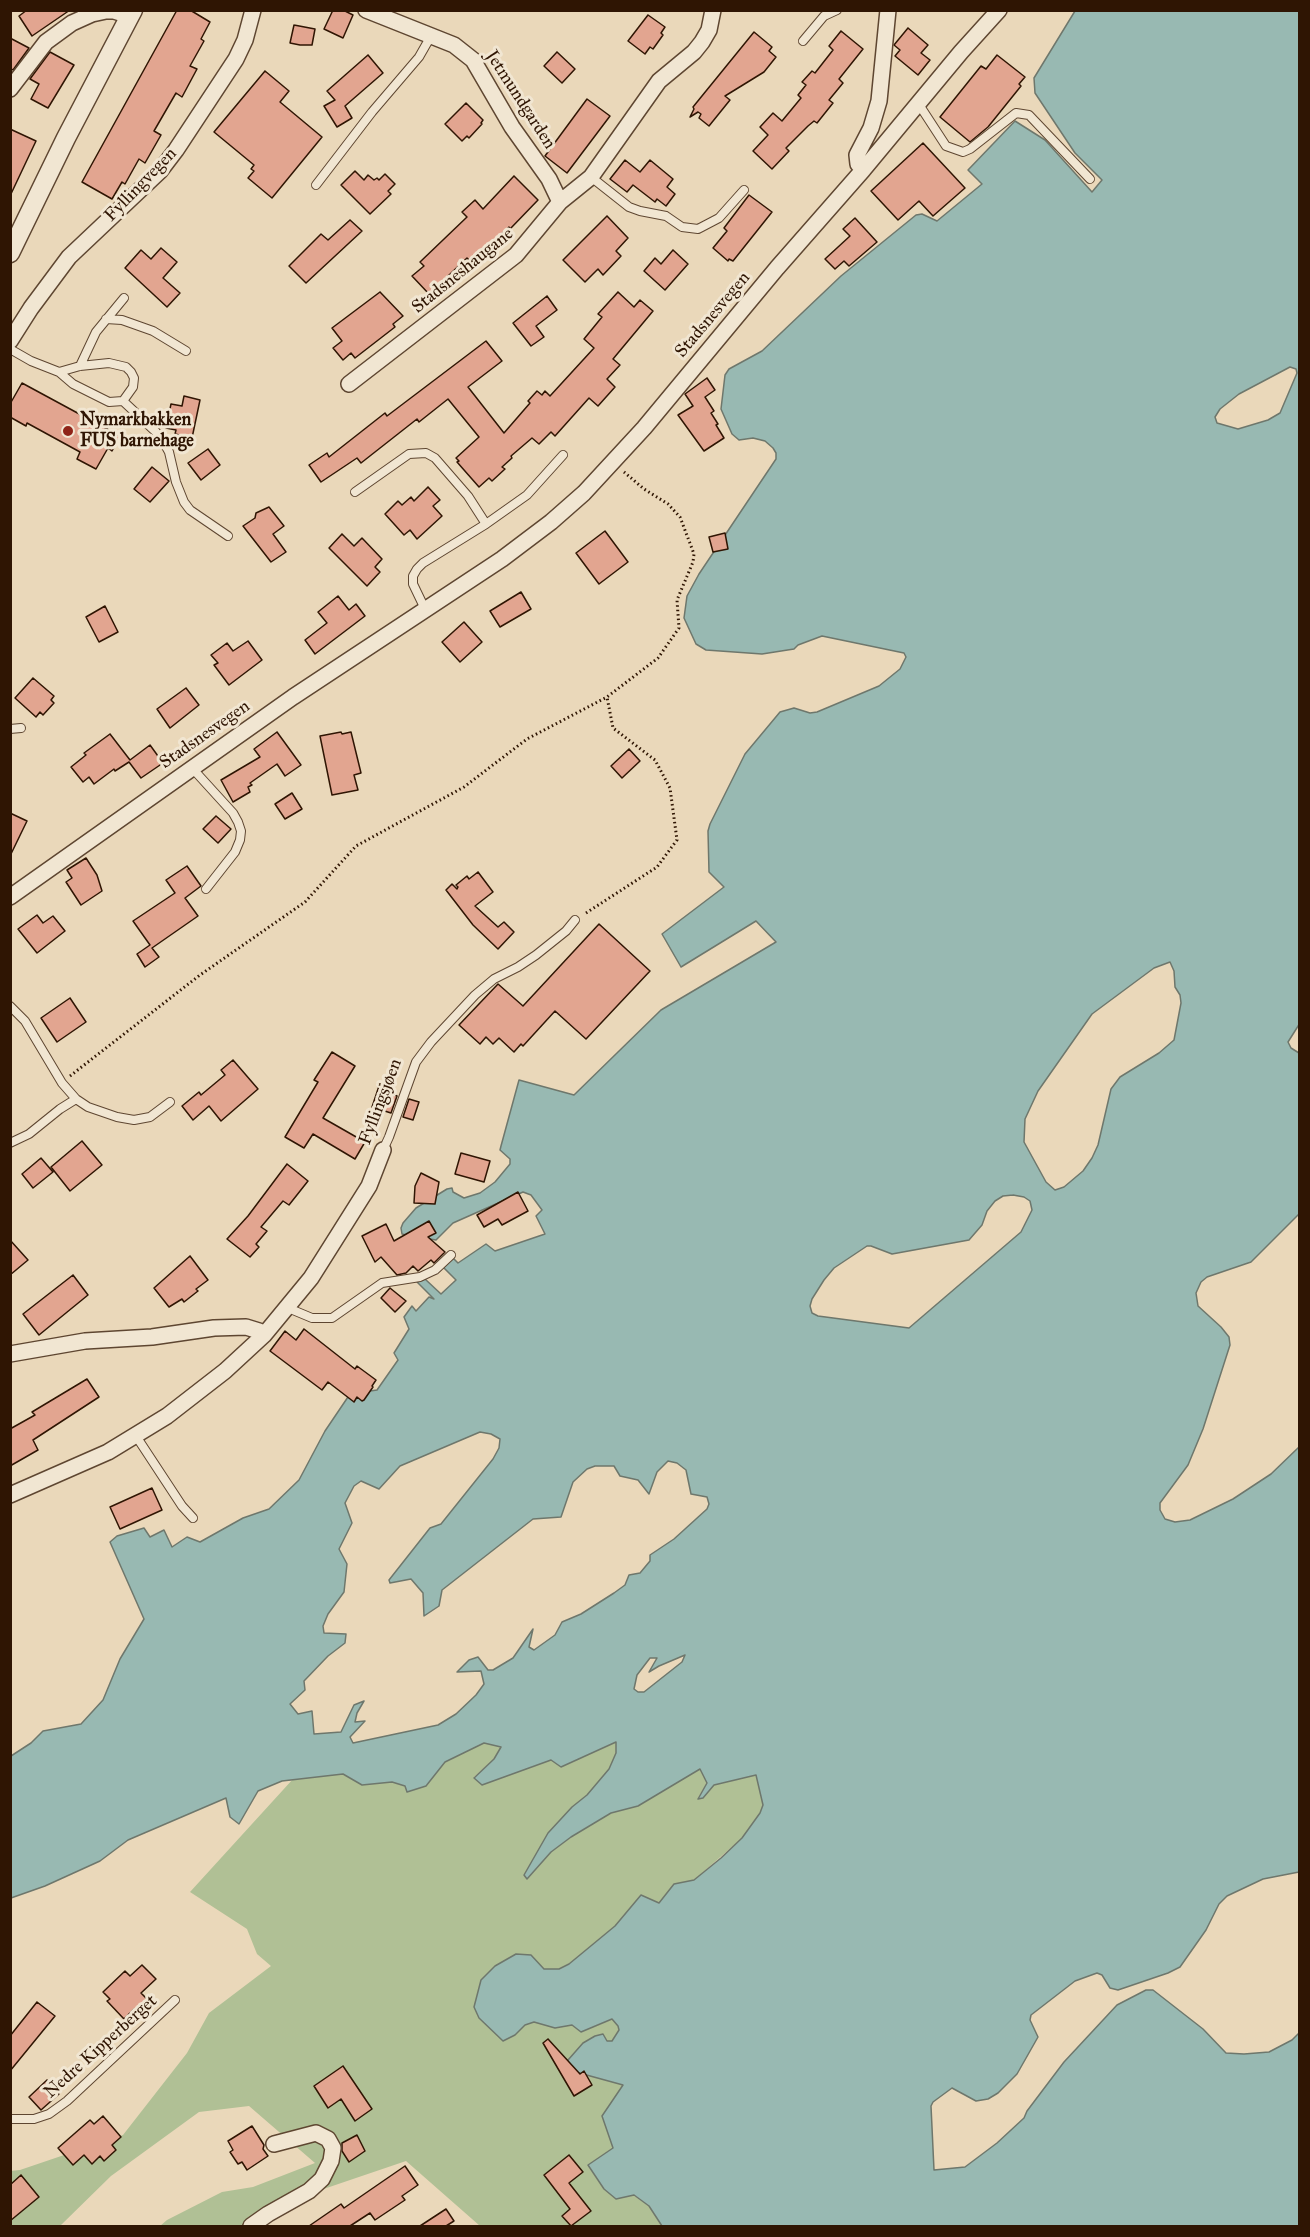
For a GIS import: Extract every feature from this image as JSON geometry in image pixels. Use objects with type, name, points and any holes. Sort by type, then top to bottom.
[{"type":"street","name":"Jetmundgarden","points":[[366,10],[462,49],[473,60],[512,128],[549,179],[560,202]]},
{"type":"street","name":"Stadsneshaugane","points":[[349,384],[516,255],[560,202],[591,177],[659,81],[694,52],[709,30],[713,10]]},
{"type":"street","points":[[862,170],[858,164],[857,155],[871,128],[879,101],[888,10]]},
{"type":"street","name":"Stadsnesvegen","points":[[10,897],[192,768],[502,559],[551,522],[613,464],[777,268],[999,10]]},
{"type":"street","points":[[10,89],[46,42],[72,23],[92,14],[106,11],[131,13],[10,253]]},
{"type":"street","name":"Fyllingvegen","points":[[10,341],[69,257],[160,171],[176,150],[236,59],[245,40],[249,12]]},
{"type":"street","name":"Fyllingsjøen","points":[[10,1495],[108,1452],[136,1436],[198,1393],[264,1335],[311,1278],[352,1215],[369,1186],[383,1150]]},
{"type":"street","points":[[10,1354],[85,1341],[152,1337],[214,1328],[246,1327],[264,1335]]},
{"type":"street","points":[[251,2226],[309,2191],[322,2179],[332,2162],[333,2148],[328,2139],[316,2133],[274,2144]]},
{"type":"lane","points":[[802,41],[824,16],[837,10]]},
{"type":"lane","points":[[316,185],[372,112],[419,57],[431,36]]},
{"type":"lane","points":[[918,103],[946,146],[963,152],[1016,113],[1029,115],[1090,179]]},
{"type":"lane","points":[[591,177],[629,207],[640,212],[666,216],[682,227],[698,229],[719,218],[744,190]]},
{"type":"lane","points":[[80,366],[96,332],[124,298]]},
{"type":"lane","points":[[106,319],[122,320],[143,327],[186,351]]},
{"type":"lane","points":[[10,349],[31,361],[59,372],[73,384],[109,402],[123,401],[156,432],[164,443],[169,452],[176,482],[184,502],[199,518],[228,536]]},
{"type":"lane","points":[[59,372],[80,366],[109,363],[126,368],[134,378],[133,387],[123,401]]},
{"type":"lane","points":[[355,492],[409,454],[426,453],[435,458],[468,496],[486,524]]},
{"type":"lane","points":[[425,609],[413,584],[413,576],[417,569],[527,495],[563,455]]},
{"type":"lane","points":[[10,729],[21,728]]},
{"type":"lane","points":[[192,768],[233,813],[241,831],[235,852],[206,889]]},
{"type":"lane","name":"Fyllingsjøen","points":[[383,1150],[416,1062],[431,1042],[475,995],[495,979],[518,968],[536,955],[566,931],[575,920]]},
{"type":"lane","points":[[10,1006],[26,1021],[62,1083],[76,1099],[88,1107],[134,1120],[150,1117],[170,1102]]},
{"type":"lane","points":[[10,1143],[29,1134],[76,1099]]},
{"type":"lane","points":[[288,1308],[312,1318],[332,1318],[382,1283],[420,1277],[435,1270],[451,1255]]},
{"type":"lane","points":[[136,1436],[182,1506],[193,1518]]},
{"type":"lane","name":"Nedre Kipperberget","points":[[10,2119],[34,2119],[49,2114],[67,2102],[175,2000]]},
{"type":"path","points":[[62,1083],[200,975],[305,902],[356,846],[464,787],[527,739],[607,698],[658,658],[679,627],[676,600],[693,562],[694,554],[680,517],[674,510],[613,464]]},
{"type":"path","points":[[575,920],[657,867],[677,840],[669,788],[655,760],[613,728],[607,698]]},
{"type":"green space","points":[[616,1741],[616,1753],[609,1769],[587,1795],[572,1807],[527,1879],[551,1852],[571,1837],[611,1813],[638,1806],[700,1768],[707,1783],[698,1798],[703,1798],[714,1785],[756,1775],[763,1805],[760,1813],[742,1838],[694,1880],[674,1884],[659,1903],[641,1895],[615,1926],[569,1964],[559,1969],[544,1969],[516,1954],[495,1966],[481,1981],[515,2035],[525,2025],[534,2022],[555,2028],[572,2025],[581,2032],[613,2019],[619,2030],[612,2041],[607,2041],[623,2085],[613,2148],[588,2165],[604,2189],[616,2199],[633,2195],[649,2206],[662,2226],[480,2226],[406,2161],[303,2196],[251,2226],[160,2226],[167,2220],[222,2192],[253,2187],[315,2163],[249,2106],[199,2112],[111,2176],[60,2226],[11,2226],[10,2171],[20,2170],[123,2135],[187,2053],[209,2013],[271,1966],[257,1954],[247,1929],[190,1892],[293,1779],[343,1774],[362,1785],[392,1782],[406,1786],[407,1792],[426,1786],[445,1762],[484,1743],[501,1747],[494,1759],[474,1777],[482,1785],[551,1760],[561,1766]]},
{"type":"water","points":[[1075,11],[1299,11],[1300,1023],[1288,1042],[1291,1048],[1299,1053],[1299,1214],[1251,1262],[1207,1277],[1201,1282],[1196,1293],[1198,1306],[1221,1327],[1229,1337],[1230,1345],[1203,1429],[1188,1465],[1160,1503],[1160,1510],[1165,1519],[1175,1522],[1190,1520],[1233,1499],[1271,1474],[1299,1447],[1299,1872],[1263,1879],[1227,1896],[1219,1904],[1206,1930],[1180,1967],[1118,1990],[1110,1988],[1102,1975],[1097,1973],[1075,1981],[1031,2015],[1030,2020],[1038,2037],[1017,2074],[998,2093],[988,2099],[976,2101],[952,2088],[933,2102],[931,2106],[934,2170],[965,2167],[997,2143],[1024,2118],[1064,2062],[1117,2005],[1146,1990],[1153,1990],[1203,2029],[1226,2053],[1269,2052],[1292,2040],[1299,2033],[1299,2226],[662,2226],[649,2206],[634,2195],[616,2199],[604,2189],[588,2165],[613,2148],[602,2116],[623,2085],[561,2068],[583,2043],[595,2036],[603,2034],[607,2041],[612,2041],[619,2030],[612,2019],[581,2032],[572,2025],[555,2028],[534,2022],[525,2025],[515,2035],[503,2041],[479,2018],[474,2007],[481,1980],[495,1966],[516,1954],[531,1955],[544,1969],[559,1969],[569,1964],[615,1926],[641,1895],[659,1903],[674,1884],[694,1880],[721,1858],[742,1838],[760,1813],[763,1805],[756,1775],[714,1785],[703,1798],[698,1799],[707,1783],[700,1769],[638,1806],[611,1813],[571,1837],[551,1852],[527,1879],[524,1875],[548,1833],[572,1807],[587,1795],[609,1769],[616,1753],[616,1742],[561,1767],[551,1760],[482,1785],[474,1778],[494,1759],[501,1747],[484,1743],[445,1762],[426,1786],[407,1792],[405,1786],[392,1782],[362,1785],[343,1774],[282,1781],[258,1791],[239,1824],[230,1817],[226,1798],[128,1840],[100,1861],[45,1886],[11,1898],[11,1756],[31,1743],[43,1731],[81,1724],[103,1700],[120,1659],[144,1619],[110,1542],[117,1536],[144,1528],[150,1537],[164,1530],[172,1547],[187,1537],[200,1542],[243,1518],[269,1509],[299,1480],[325,1431],[350,1394],[377,1390],[398,1360],[394,1353],[409,1329],[404,1317],[412,1306],[416,1311],[429,1297],[434,1299],[417,1282],[425,1279],[441,1294],[456,1280],[443,1267],[453,1258],[458,1263],[486,1244],[495,1251],[545,1234],[536,1216],[542,1210],[531,1195],[523,1192],[453,1223],[436,1240],[402,1234],[403,1223],[416,1208],[447,1189],[452,1188],[453,1192],[464,1198],[480,1193],[495,1182],[510,1164],[510,1159],[500,1150],[519,1080],[574,1095],[661,1010],[776,942],[756,921],[681,967],[662,934],[724,887],[709,872],[708,831],[710,824],[745,754],[780,712],[794,708],[810,713],[817,712],[879,686],[900,669],[906,657],[904,653],[822,636],[798,645],[794,649],[762,654],[706,650],[696,644],[684,618],[687,596],[699,574],[776,459],[773,448],[765,441],[753,438],[739,440],[732,434],[721,409],[725,375],[729,369],[762,351],[841,276],[916,215],[922,214],[937,221],[982,184],[968,170],[1015,121],[1045,140],[1092,192],[1102,180],[1075,153],[1035,93],[1034,78]],"holes":[[[1290,367],[1296,369],[1297,373],[1280,413],[1268,420],[1238,429],[1217,423],[1215,417],[1220,409],[1239,394]],[[1170,962],[1174,971],[1175,987],[1180,995],[1181,1003],[1174,1040],[1159,1053],[1120,1077],[1111,1089],[1098,1145],[1092,1158],[1083,1171],[1064,1187],[1055,1190],[1046,1182],[1024,1142],[1025,1119],[1038,1091],[1092,1014],[1154,968]],[[1003,1196],[1024,1197],[1030,1201],[1032,1210],[1021,1232],[909,1328],[818,1316],[812,1313],[810,1306],[812,1299],[824,1280],[834,1268],[867,1246],[892,1254],[969,1240],[982,1225],[987,1211],[995,1201]],[[480,1432],[500,1439],[499,1448],[493,1459],[441,1524],[430,1528],[389,1580],[390,1583],[411,1579],[423,1593],[424,1616],[439,1606],[442,1590],[533,1519],[561,1517],[573,1482],[587,1469],[595,1466],[614,1466],[620,1476],[638,1480],[649,1494],[657,1472],[668,1461],[677,1463],[686,1470],[691,1494],[707,1497],[709,1504],[707,1509],[674,1539],[650,1555],[650,1561],[640,1573],[629,1575],[625,1585],[614,1593],[581,1614],[562,1622],[555,1635],[534,1650],[529,1647],[533,1629],[513,1658],[493,1670],[488,1670],[478,1657],[469,1660],[457,1672],[481,1671],[484,1684],[456,1714],[438,1725],[353,1743],[350,1737],[365,1721],[355,1722],[364,1701],[354,1705],[341,1732],[314,1734],[312,1711],[298,1714],[290,1704],[305,1690],[304,1681],[328,1656],[345,1643],[346,1634],[324,1633],[323,1626],[328,1614],[344,1592],[347,1564],[339,1549],[352,1523],[345,1503],[354,1486],[361,1481],[379,1489],[400,1466]],[[685,1655],[682,1662],[644,1692],[638,1692],[634,1689],[637,1675],[650,1658],[657,1658],[649,1672],[659,1666]]]},
{"type":"building","points":[[27,10],[70,10],[32,36],[19,16]]},
{"type":"building","points":[[177,10],[190,10],[210,22],[201,39],[204,41],[190,66],[197,69],[182,97],[176,93],[154,131],[161,135],[145,163],[139,159],[125,184],[122,182],[112,199],[82,182]]},
{"type":"building","points":[[333,10],[343,10],[353,15],[343,38],[324,29]]},
{"type":"building","points":[[648,15],[665,27],[661,33],[663,35],[653,49],[650,47],[645,54],[628,41]]},
{"type":"building","points":[[294,25],[315,29],[312,45],[290,43]]},
{"type":"building","points":[[908,28],[928,45],[921,53],[930,60],[918,75],[895,56],[900,50],[894,45]]},
{"type":"building","points":[[841,31],[863,49],[839,79],[843,83],[829,100],[833,103],[817,123],[814,121],[786,148],[789,151],[772,169],[753,151],[768,135],[760,127],[773,113],[782,121],[801,98],[798,95],[806,85],[802,82],[812,71],[815,73],[833,50],[829,46]]},
{"type":"building","points":[[754,32],[772,47],[769,51],[776,57],[764,72],[725,96],[730,100],[709,126],[699,118],[701,114],[698,112],[690,117],[693,107]]},
{"type":"building","points":[[10,38],[29,48],[13,70],[10,68]]},
{"type":"building","points":[[50,52],[74,65],[48,108],[31,99],[39,84],[30,79]]},
{"type":"building","points":[[557,52],[575,69],[562,83],[544,66]]},
{"type":"building","points":[[368,55],[383,73],[345,106],[352,118],[337,127],[324,106],[335,100],[327,91]]},
{"type":"building","points":[[997,55],[1025,77],[1019,84],[1021,86],[988,127],[970,142],[940,117],[981,66],[986,69]]},
{"type":"building","points":[[265,71],[289,91],[280,102],[322,137],[272,198],[248,178],[254,171],[251,169],[254,165],[214,132]]},
{"type":"building","points":[[587,99],[610,116],[567,173],[545,156]]},
{"type":"building","points":[[466,103],[483,120],[469,138],[467,136],[462,141],[445,124]]},
{"type":"building","points":[[10,129],[36,141],[10,196]]},
{"type":"building","points":[[923,143],[965,188],[933,216],[919,201],[898,220],[871,191]]},
{"type":"building","points":[[625,160],[640,172],[650,160],[673,179],[667,187],[675,194],[666,206],[657,199],[655,202],[633,185],[627,192],[610,179]]},
{"type":"building","points":[[355,171],[364,180],[368,175],[374,180],[377,178],[379,180],[385,174],[395,184],[388,191],[391,194],[370,214],[341,185]]},
{"type":"building","points":[[514,176],[538,200],[510,229],[509,227],[471,262],[467,258],[429,294],[412,276],[424,266],[420,262],[467,217],[462,212],[475,200],[483,209]]},
{"type":"building","points":[[749,195],[772,212],[733,261],[729,259],[728,261],[713,248],[727,231],[724,228]]},
{"type":"building","points":[[607,216],[628,238],[616,251],[621,256],[603,275],[598,269],[585,282],[563,260]]},
{"type":"building","points":[[855,218],[877,242],[849,266],[844,261],[835,269],[825,259],[850,236],[843,229]]},
{"type":"building","points":[[350,220],[362,231],[306,283],[289,266],[321,234],[328,240]]},
{"type":"building","points":[[161,248],[177,262],[163,278],[180,293],[167,307],[125,268],[141,250],[151,259]]},
{"type":"building","points":[[673,250],[688,264],[665,290],[644,271],[655,258],[661,264]]},
{"type":"building","points":[[380,292],[403,316],[393,324],[395,327],[355,358],[351,353],[343,360],[333,348],[342,341],[332,328]]},
{"type":"building","points":[[618,292],[634,307],[640,300],[653,311],[613,359],[620,365],[607,379],[615,387],[598,406],[589,398],[555,436],[551,432],[539,444],[532,438],[511,456],[512,458],[502,467],[505,469],[492,481],[489,478],[479,487],[457,462],[459,461],[456,458],[479,437],[448,399],[419,422],[417,419],[361,463],[357,458],[321,482],[309,465],[327,453],[329,457],[385,413],[387,416],[486,341],[502,361],[468,387],[504,433],[530,403],[528,401],[537,391],[542,395],[545,391],[550,396],[594,348],[584,339],[602,317],[598,314]]},
{"type":"building","points":[[547,296],[557,310],[536,326],[544,337],[531,346],[513,323]]},
{"type":"building","points":[[707,378],[715,390],[705,397],[714,411],[711,413],[724,438],[704,451],[678,415],[693,406],[685,394]]},
{"type":"building","points":[[22,383],[120,436],[112,451],[108,448],[96,469],[77,459],[80,452],[27,423],[26,426],[10,417],[10,404]]},
{"type":"building","points":[[184,396],[200,400],[192,438],[175,434],[176,430],[166,428],[171,404],[182,406]]},
{"type":"building","points":[[208,449],[220,465],[201,480],[188,463]]},
{"type":"building","points":[[152,467],[169,481],[150,502],[134,489]]},
{"type":"building","points":[[428,487],[440,500],[433,506],[442,516],[417,539],[410,530],[404,535],[385,514],[398,501],[402,505],[411,497],[414,501]]},
{"type":"building","points":[[269,507],[284,526],[273,534],[286,552],[271,562],[243,526],[255,518],[256,513]]},
{"type":"building","points":[[605,531],[628,562],[599,584],[576,553]]},
{"type":"building","points":[[725,533],[728,549],[713,552],[709,537]]},
{"type":"building","points":[[342,534],[354,546],[362,538],[382,559],[375,567],[380,572],[367,586],[329,548]]},
{"type":"building","points":[[521,592],[531,609],[500,627],[490,611]]},
{"type":"building","points":[[338,596],[349,610],[356,604],[365,616],[315,654],[305,640],[327,623],[318,612]]},
{"type":"building","points":[[105,606],[118,632],[99,642],[86,617]]},
{"type":"building","points":[[464,622],[482,642],[460,662],[442,642]]},
{"type":"building","points":[[248,641],[262,660],[229,685],[214,665],[218,663],[211,655],[227,643],[233,651]]},
{"type":"building","points":[[33,678],[54,696],[51,700],[54,703],[43,715],[40,712],[36,717],[15,698]]},
{"type":"building","points":[[186,688],[199,705],[170,728],[157,709]]},
{"type":"building","points":[[277,732],[301,765],[285,776],[277,764],[250,783],[252,785],[248,787],[250,792],[233,802],[221,780],[260,757],[254,749]]},
{"type":"building","points":[[341,732],[342,734],[351,732],[361,773],[354,775],[358,790],[332,795],[320,736]]},
{"type":"building","points":[[110,734],[130,760],[150,745],[163,763],[141,778],[129,762],[115,771],[114,769],[94,784],[89,777],[83,782],[71,767],[86,755],[84,753]]},
{"type":"building","points":[[629,749],[640,761],[622,778],[611,766]]},
{"type":"building","points":[[292,793],[302,809],[285,819],[275,804]]},
{"type":"building","points":[[10,813],[27,821],[10,856]]},
{"type":"building","points":[[216,816],[231,829],[218,843],[203,829]]},
{"type":"building","points":[[86,858],[97,875],[102,891],[81,905],[66,882],[72,878],[67,870]]},
{"type":"building","points":[[187,866],[201,886],[185,898],[198,916],[152,948],[159,957],[145,967],[137,954],[150,945],[133,921],[175,893],[166,880]]},
{"type":"building","points":[[478,872],[493,892],[475,906],[498,927],[504,922],[514,932],[498,949],[473,925],[446,890],[452,884],[457,889],[456,885],[467,876],[469,879]]},
{"type":"building","points":[[37,915],[43,923],[53,916],[65,931],[37,953],[18,929]]},
{"type":"building","points":[[599,924],[650,971],[586,1039],[555,1011],[523,1046],[521,1044],[514,1052],[499,1038],[493,1044],[486,1037],[480,1044],[459,1025],[498,984],[523,1006]]},
{"type":"building","points":[[70,998],[86,1022],[57,1042],[41,1018]]},
{"type":"building","points":[[332,1052],[355,1066],[323,1118],[365,1142],[355,1159],[313,1134],[304,1148],[285,1137],[318,1082],[314,1080]]},
{"type":"building","points":[[233,1060],[258,1089],[221,1121],[209,1106],[193,1120],[182,1106],[199,1092],[201,1095],[225,1075],[221,1070]]},
{"type":"building","points":[[379,1086],[393,1091],[392,1094],[397,1096],[391,1113],[372,1107]]},
{"type":"building","points":[[409,1099],[419,1102],[413,1120],[403,1117]]},
{"type":"building","points":[[82,1141],[102,1165],[70,1191],[51,1167]]},
{"type":"building","points":[[461,1153],[490,1161],[484,1182],[455,1174]]},
{"type":"building","points":[[41,1158],[53,1172],[33,1188],[22,1174]]},
{"type":"building","points":[[287,1164],[308,1181],[289,1205],[283,1201],[261,1227],[267,1231],[256,1244],[259,1247],[250,1257],[227,1239],[248,1216]]},
{"type":"building","points":[[421,1173],[439,1182],[435,1204],[414,1203],[415,1186]]},
{"type":"building","points":[[518,1192],[528,1211],[502,1225],[498,1219],[484,1227],[477,1215]]},
{"type":"building","points":[[429,1221],[436,1233],[428,1237],[445,1252],[434,1263],[431,1260],[418,1271],[413,1266],[406,1273],[397,1275],[381,1257],[375,1262],[362,1236],[386,1224],[394,1241]]},
{"type":"building","points":[[10,1240],[28,1260],[10,1275]]},
{"type":"building","points":[[190,1256],[208,1280],[184,1302],[182,1299],[169,1307],[154,1288]]},
{"type":"building","points":[[73,1275],[88,1295],[39,1335],[23,1314]]},
{"type":"building","points":[[390,1288],[406,1301],[395,1312],[381,1298]]},
{"type":"building","points":[[304,1329],[355,1369],[357,1366],[376,1380],[364,1400],[357,1397],[354,1402],[328,1382],[322,1390],[270,1351],[285,1331],[296,1340]]},
{"type":"building","points":[[87,1379],[99,1397],[33,1440],[38,1450],[10,1466],[10,1429],[35,1415],[32,1412]]},
{"type":"building","points":[[152,1488],[162,1510],[120,1529],[110,1507]]},
{"type":"building","points":[[142,1965],[156,1979],[141,1993],[148,2000],[136,2012],[134,2009],[124,2019],[107,2001],[110,1999],[103,1992],[125,1971],[130,1976]]},
{"type":"building","points":[[37,2002],[55,2016],[10,2071],[10,2036]]},
{"type":"building","points":[[548,2039],[580,2074],[584,2071],[592,2085],[574,2096],[543,2043]]},
{"type":"building","points":[[343,2066],[372,2109],[355,2121],[341,2099],[328,2108],[314,2086]]},
{"type":"building","points":[[47,2080],[59,2094],[41,2110],[29,2097]]},
{"type":"building","points":[[103,2116],[121,2137],[112,2145],[116,2150],[104,2161],[100,2156],[92,2164],[84,2155],[73,2165],[58,2148],[90,2120],[94,2124]]},
{"type":"building","points":[[252,2126],[268,2156],[247,2170],[242,2162],[238,2164],[230,2152],[233,2150],[228,2141]]},
{"type":"building","points":[[357,2135],[365,2151],[349,2162],[342,2151],[342,2143]]},
{"type":"building","points":[[569,2155],[583,2172],[569,2183],[591,2211],[571,2226],[562,2216],[570,2209],[544,2175]]},
{"type":"building","points":[[405,2166],[418,2185],[402,2196],[405,2200],[375,2220],[370,2213],[350,2226],[309,2226],[341,2204],[344,2208]]},
{"type":"building","points":[[21,2175],[39,2197],[10,2221],[10,2185]]},
{"type":"building","points":[[446,2209],[454,2221],[446,2226],[420,2226]]},
{"type":"place","name":"Nymarkbakken FUS barnehage","points":[[68,431]]}]
